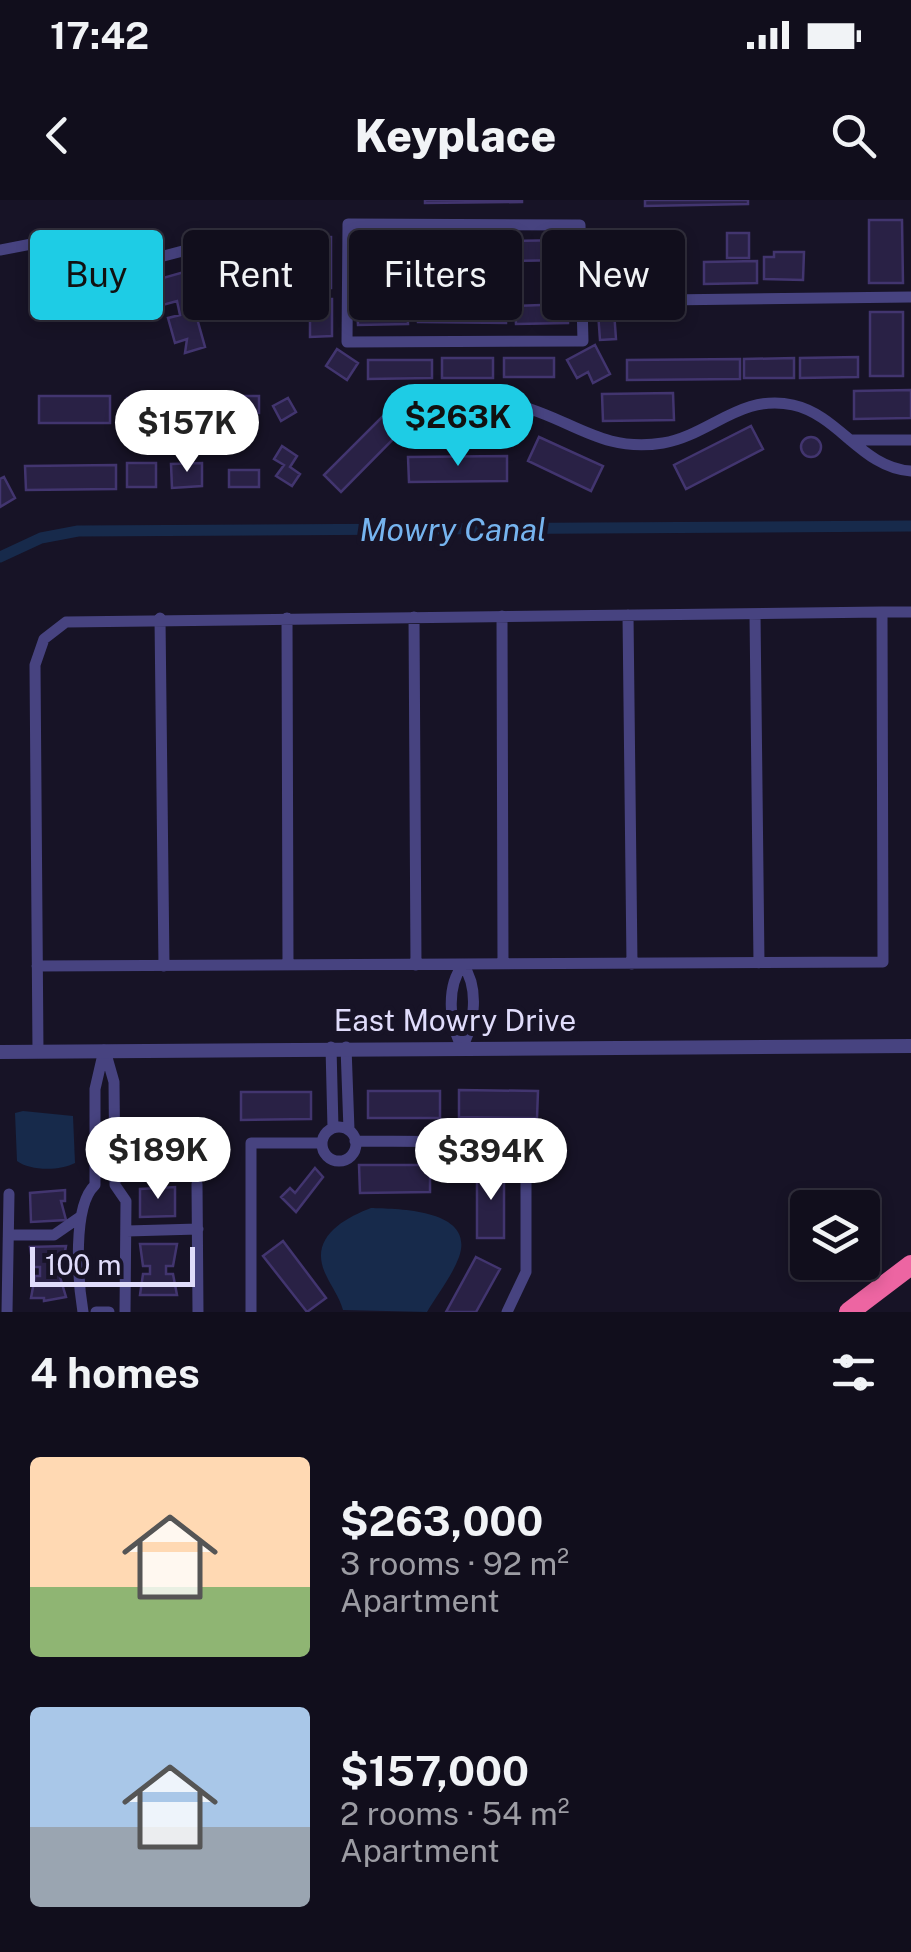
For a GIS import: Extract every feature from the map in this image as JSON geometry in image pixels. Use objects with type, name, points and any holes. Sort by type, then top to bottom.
[{"type":"highway","points":[[849,1312],[911,1265]]},
{"type":"street","points":[[348,224],[580,225],[585,301],[583,341],[348,342],[348,224]]},
{"type":"street","points":[[0,250],[78,234],[156,258],[183,251]]},
{"type":"street","points":[[685,300],[911,298]]},
{"type":"street","points":[[510,404],[510,436],[427,437],[427,404],[510,404],[535,410],[603,442],[654,444],[676,440],[751,404],[782,403],[804,408],[886,468],[910,470]]},
{"type":"street","points":[[850,440],[911,440]]},
{"type":"street","points":[[37,966],[883,962],[882,612]]},
{"type":"street","points":[[38,1052],[38,652],[44,639],[66,622],[911,612]]},
{"type":"street","points":[[755,614],[759,963]]},
{"type":"street","points":[[628,615],[632,964]]},
{"type":"street","points":[[414,616],[416,965]]},
{"type":"street","points":[[502,616],[504,964]]},
{"type":"street","points":[[160,618],[164,966]]},
{"type":"street","points":[[287,618],[288,965]]},
{"type":"street","points":[[463,964],[472,978],[472,1030],[462,1047],[452,1030],[454,977],[463,964]]},
{"type":"street","points":[[453,1006],[472,1005]]},
{"type":"street","name":"East Mowry Drive","points":[[0,1052],[911,1046]]},
{"type":"street","points":[[322,1143],[333,1128],[339,1048]]},
{"type":"street","points":[[322,1143],[325,1154],[340,1160],[354,1152],[339,1048]]},
{"type":"street","points":[[95,1185],[95,1089],[104,1050]]},
{"type":"street","points":[[104,1050],[114,1082],[115,1185],[126,1201],[125,1312]]},
{"type":"street","points":[[333,1128],[352,1136],[516,1142],[522,1147],[526,1158],[526,1272],[506,1312]]},
{"type":"street","points":[[250,1312],[251,1143],[322,1143]]},
{"type":"street","points":[[197,1184],[198,1312]]},
{"type":"street","points":[[83,1312],[80,1217],[86,1193],[95,1185],[115,1185]]},
{"type":"street","points":[[7,1312],[10,1194]]},
{"type":"street","points":[[10,1235],[54,1235],[80,1217]]},
{"type":"street","points":[[128,1231],[198,1229]]},
{"type":"street","points":[[96,1312],[109,1312]]},
{"type":"water","points":[[15,1113],[73,1116],[75,1163],[45,1169],[17,1161]]},
{"type":"water","points":[[206,1119],[205,1161],[140,1162],[141,1122]]},
{"type":"water","points":[[371,1208],[432,1215],[456,1229],[461,1241],[459,1257],[427,1312],[343,1310],[326,1275],[321,1251],[339,1225]]},
{"type":"building","points":[[522,200],[522,202],[425,203]]},
{"type":"building","points":[[645,200],[748,200],[748,204],[645,206]]},
{"type":"building","points":[[869,220],[902,220],[903,283],[869,283]]},
{"type":"building","points":[[727,233],[749,233],[749,258],[727,258]]},
{"type":"building","points":[[331,237],[331,288],[329,288]]},
{"type":"building","points":[[542,240],[542,260],[522,261],[522,241]]},
{"type":"building","points":[[774,252],[804,252],[803,280],[764,279],[764,257],[774,257]]},
{"type":"building","points":[[757,261],[757,283],[704,284],[704,262]]},
{"type":"building","points":[[183,272],[183,320],[197,320],[205,347],[185,353],[187,339],[175,343],[168,318],[180,315],[177,301],[163,305],[163,278]]},
{"type":"building","points":[[332,299],[332,336],[310,337],[310,320],[329,320]]},
{"type":"building","points":[[542,305],[542,320],[568,323],[516,324],[516,320],[522,320],[522,306]]},
{"type":"building","points":[[870,312],[903,312],[903,376],[870,376]]},
{"type":"building","points":[[358,320],[408,320],[408,324],[358,325]]},
{"type":"building","points":[[418,320],[506,320],[506,323]]},
{"type":"building","points":[[599,320],[615,320],[616,339],[600,340]]},
{"type":"building","points":[[595,345],[610,374],[593,383],[588,372],[577,378],[567,360]]},
{"type":"building","points":[[337,349],[358,363],[347,380],[326,366]]},
{"type":"building","points":[[858,357],[858,377],[800,378],[800,358]]},
{"type":"building","points":[[442,358],[493,358],[493,378],[442,378]]},
{"type":"building","points":[[504,358],[554,358],[554,377],[504,377]]},
{"type":"building","points":[[794,358],[794,378],[744,378],[744,359]]},
{"type":"building","points":[[740,359],[740,379],[627,380],[627,360]]},
{"type":"building","points":[[368,360],[432,360],[432,378],[368,379]]},
{"type":"building","points":[[911,390],[911,418],[854,419],[854,391]]},
{"type":"building","points":[[673,393],[674,420],[603,421],[602,394]]},
{"type":"building","points":[[39,396],[110,396],[110,423],[39,423]]},
{"type":"building","points":[[228,396],[259,396],[259,413],[228,413]]},
{"type":"building","points":[[217,397],[218,422],[127,423],[127,398]]},
{"type":"building","points":[[288,398],[296,412],[281,421],[273,406]]},
{"type":"building","points":[[394,405],[411,421],[341,492],[324,475]]},
{"type":"building","points":[[751,426],[763,449],[686,489],[674,465]]},
{"type":"building","points":[[539,437],[603,466],[591,491],[528,461]]},
{"type":"building","points":[[811,437],[821,447],[811,457],[801,447]]},
{"type":"building","points":[[282,446],[297,456],[290,467],[300,474],[292,486],[276,476],[284,465],[274,459]]},
{"type":"building","points":[[507,456],[507,481],[409,482],[408,457]]},
{"type":"building","points":[[127,463],[156,463],[156,487],[127,487]]},
{"type":"building","points":[[202,463],[202,486],[172,488],[171,464]]},
{"type":"building","points":[[116,465],[116,489],[26,490],[25,466]]},
{"type":"building","points":[[229,470],[259,470],[259,487],[229,487]]},
{"type":"building","points":[[4,477],[15,498],[0,507],[0,479]]},
{"type":"building","points":[[459,1090],[538,1091],[537,1118],[459,1117]]},
{"type":"building","points":[[368,1091],[440,1091],[440,1118],[368,1118]]},
{"type":"building","points":[[241,1092],[311,1092],[311,1119],[241,1120]]},
{"type":"building","points":[[359,1165],[430,1165],[430,1192],[360,1193]]},
{"type":"building","points":[[477,1167],[504,1167],[504,1238],[477,1238]]},
{"type":"building","points":[[315,1168],[323,1177],[296,1212],[281,1197],[290,1188],[295,1193]]},
{"type":"building","points":[[175,1187],[175,1216],[140,1217],[140,1189]]},
{"type":"building","points":[[65,1190],[65,1201],[61,1201],[66,1220],[31,1222],[30,1193]]},
{"type":"building","points":[[283,1241],[326,1298],[307,1312],[263,1256]]},
{"type":"building","points":[[140,1244],[177,1244],[173,1266],[166,1266],[166,1274],[173,1274],[177,1295],[140,1295],[143,1274],[150,1274],[150,1266],[143,1266]]},
{"type":"building","points":[[66,1246],[62,1267],[57,1267],[66,1297],[44,1301],[31,1298],[40,1267],[33,1267],[30,1247]]},
{"type":"building","points":[[476,1257],[500,1269],[476,1312],[446,1312]]},
{"type":"waterway","name":"Mowry Canal","points":[[0,557],[41,538],[78,531],[911,526]]}]
